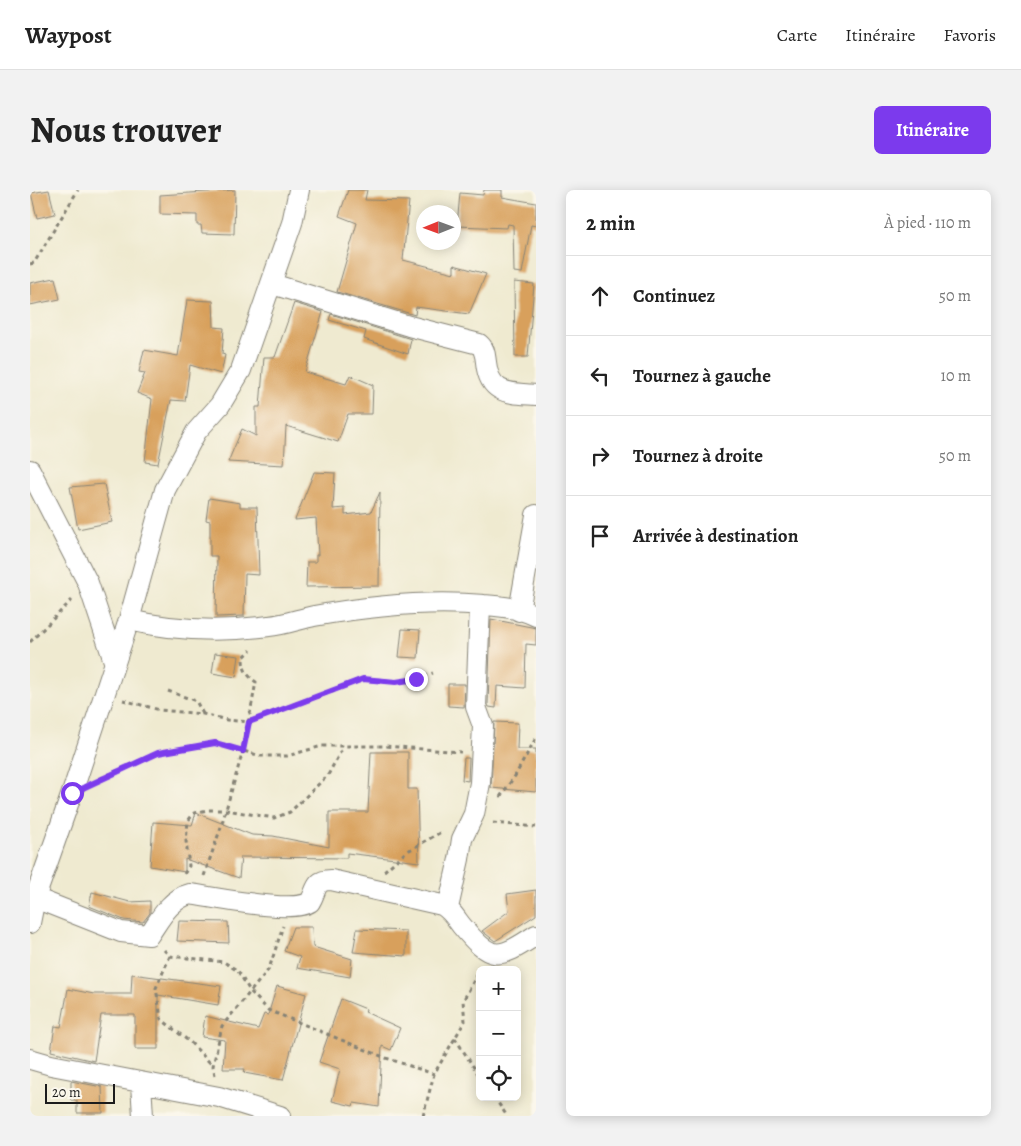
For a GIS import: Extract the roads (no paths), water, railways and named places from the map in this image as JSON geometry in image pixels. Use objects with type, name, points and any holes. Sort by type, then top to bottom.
[{"type":"street","points":[[30,923],[35,898],[129,620],[165,490],[196,432],[220,405],[241,370],[292,223],[299,190]]},
{"type":"street","points":[[272,284],[409,326],[479,344],[483,348],[488,375],[494,385],[505,392],[536,395]]},
{"type":"street","points":[[30,470],[88,583],[114,661]]},
{"type":"street","points":[[129,620],[162,627],[196,630],[270,626],[311,616],[372,607],[422,603],[480,605],[528,613],[533,521],[536,515]]},
{"type":"street","points":[[448,908],[460,859],[462,838],[474,814],[478,800],[483,753],[483,726],[476,707],[480,605]]},
{"type":"street","points":[[35,898],[121,932],[149,935],[182,897],[263,905],[306,905],[313,898],[317,885],[325,880],[331,880],[448,908],[487,952],[506,953],[536,935]]},
{"type":"street","points":[[30,1059],[141,1083],[219,1097],[280,1116]]},
{"type":"street","points":[[141,1083],[143,1116]]}]
